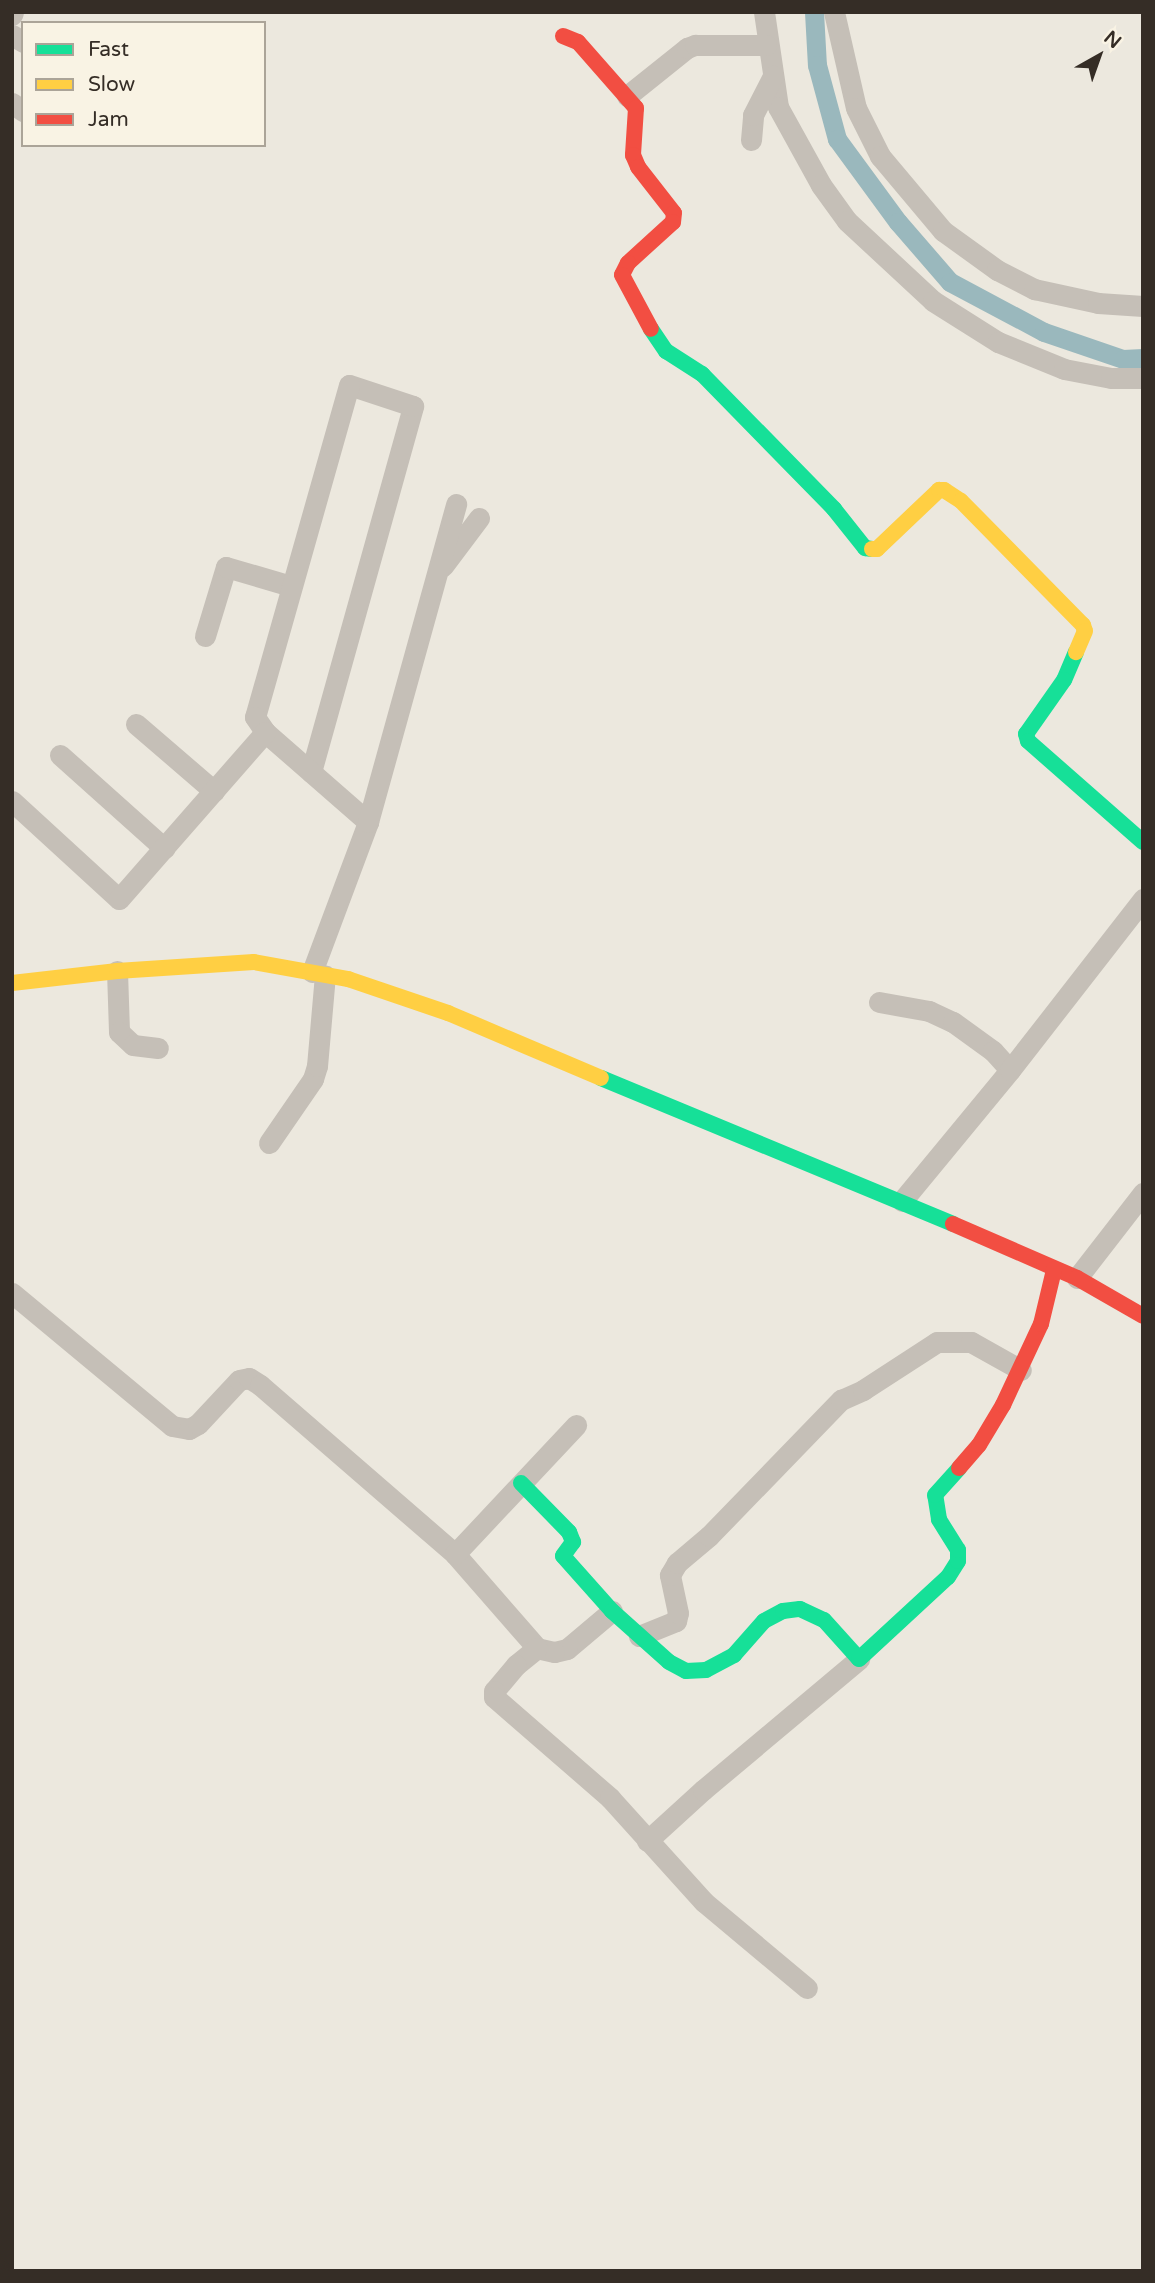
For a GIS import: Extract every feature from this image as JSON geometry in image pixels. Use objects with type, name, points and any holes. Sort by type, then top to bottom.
[{"type":"street","points":[[764,12],[766,45],[778,107],[821,185],[847,221],[933,301],[998,342],[1064,369],[1111,378],[1143,378]]},
{"type":"street","points":[[834,12],[856,108],[880,156],[943,231],[997,270],[1034,289],[1098,303],[1143,306]]},
{"type":"street","points":[[563,36],[578,42],[636,108],[633,155],[638,167],[674,213],[673,222],[628,263],[622,275],[655,337],[666,351],[702,374],[774,445],[834,509],[864,548],[877,549],[939,490],[944,490],[961,502],[1064,610],[1083,625],[1085,631],[1064,680],[1026,734],[1028,741],[1143,842]]},
{"type":"street","points":[[626,96],[687,48],[695,45],[766,45]]},
{"type":"street","points":[[751,140],[753,115],[773,76]]},
{"type":"street","points":[[311,772],[413,406],[349,385],[255,717],[265,732],[368,822]]},
{"type":"street","points":[[269,1143],[313,1079],[317,1066],[318,973],[368,822],[456,504]]},
{"type":"street","points":[[436,577],[479,518]]},
{"type":"street","points":[[205,636],[226,567],[291,586]]},
{"type":"street","points":[[136,724],[214,791]]},
{"type":"street","points":[[12,802],[119,900],[265,732]]},
{"type":"street","points":[[60,755],[164,848]]},
{"type":"street","points":[[902,1201],[1010,1070],[1143,899]]},
{"type":"street","points":[[12,983],[117,971],[254,962],[348,979],[448,1013],[686,1115],[902,1201],[1077,1278],[1143,1316]]},
{"type":"street","points":[[117,971],[120,1032],[134,1045],[158,1048]]},
{"type":"street","points":[[879,1002],[929,1011],[954,1022],[993,1051],[1010,1070]]},
{"type":"street","points":[[1077,1278],[1143,1193]]},
{"type":"street","points":[[647,1841],[703,1790],[859,1659],[948,1577],[958,1561],[958,1550],[939,1519],[935,1495],[944,1480],[979,1445],[1021,1370],[1041,1324],[1055,1270]]},
{"type":"street","points":[[12,1293],[172,1426],[189,1429],[198,1424],[239,1380],[249,1378],[342,1453],[455,1554],[537,1647],[554,1652],[567,1649],[612,1611]]},
{"type":"street","points":[[639,1636],[676,1621],[678,1613],[670,1575],[677,1563],[709,1536],[841,1400],[879,1380],[937,1342],[971,1342],[1021,1370]]},
{"type":"street","points":[[455,1554],[576,1425]]},
{"type":"street","points":[[521,1483],[569,1532],[572,1542],[563,1556],[612,1611],[669,1662],[686,1671],[706,1670],[734,1656],[764,1621],[783,1611],[800,1609],[824,1620],[859,1659]]},
{"type":"street","points":[[537,1647],[516,1665],[494,1691],[494,1697],[610,1798],[704,1902],[807,1988]]},
{"type":"waterway","points":[[814,12],[817,65],[837,139],[898,222],[950,282],[1044,332],[1123,359],[1143,358]]},
{"type":"traffic: fast","points":[[651,329],[666,351],[702,374],[834,509],[865,548],[872,549]]},
{"type":"traffic: fast","points":[[1076,652],[1064,680],[1026,734],[1028,741],[1143,842]]},
{"type":"traffic: fast","points":[[601,1078],[953,1224]]},
{"type":"traffic: fast","points":[[521,1483],[569,1532],[573,1542],[563,1556],[612,1611],[669,1662],[686,1671],[706,1670],[734,1655],[764,1621],[783,1611],[800,1609],[824,1620],[859,1659],[948,1577],[958,1561],[958,1550],[939,1519],[935,1495],[959,1468]]},
{"type":"traffic: slow","points":[[872,549],[877,549],[939,490],[944,490],[961,501],[1083,625],[1085,631],[1076,652]]},
{"type":"traffic: slow","points":[[12,983],[117,971],[254,962],[348,979],[448,1013],[601,1078]]},
{"type":"traffic: jam","points":[[563,36],[578,42],[636,108],[633,155],[638,167],[674,213],[673,222],[628,263],[622,275],[651,329]]},
{"type":"traffic: jam","points":[[953,1224],[1077,1278],[1143,1316]]},
{"type":"traffic: jam","points":[[959,1468],[979,1445],[1003,1405],[1041,1324],[1054,1270]]}]
